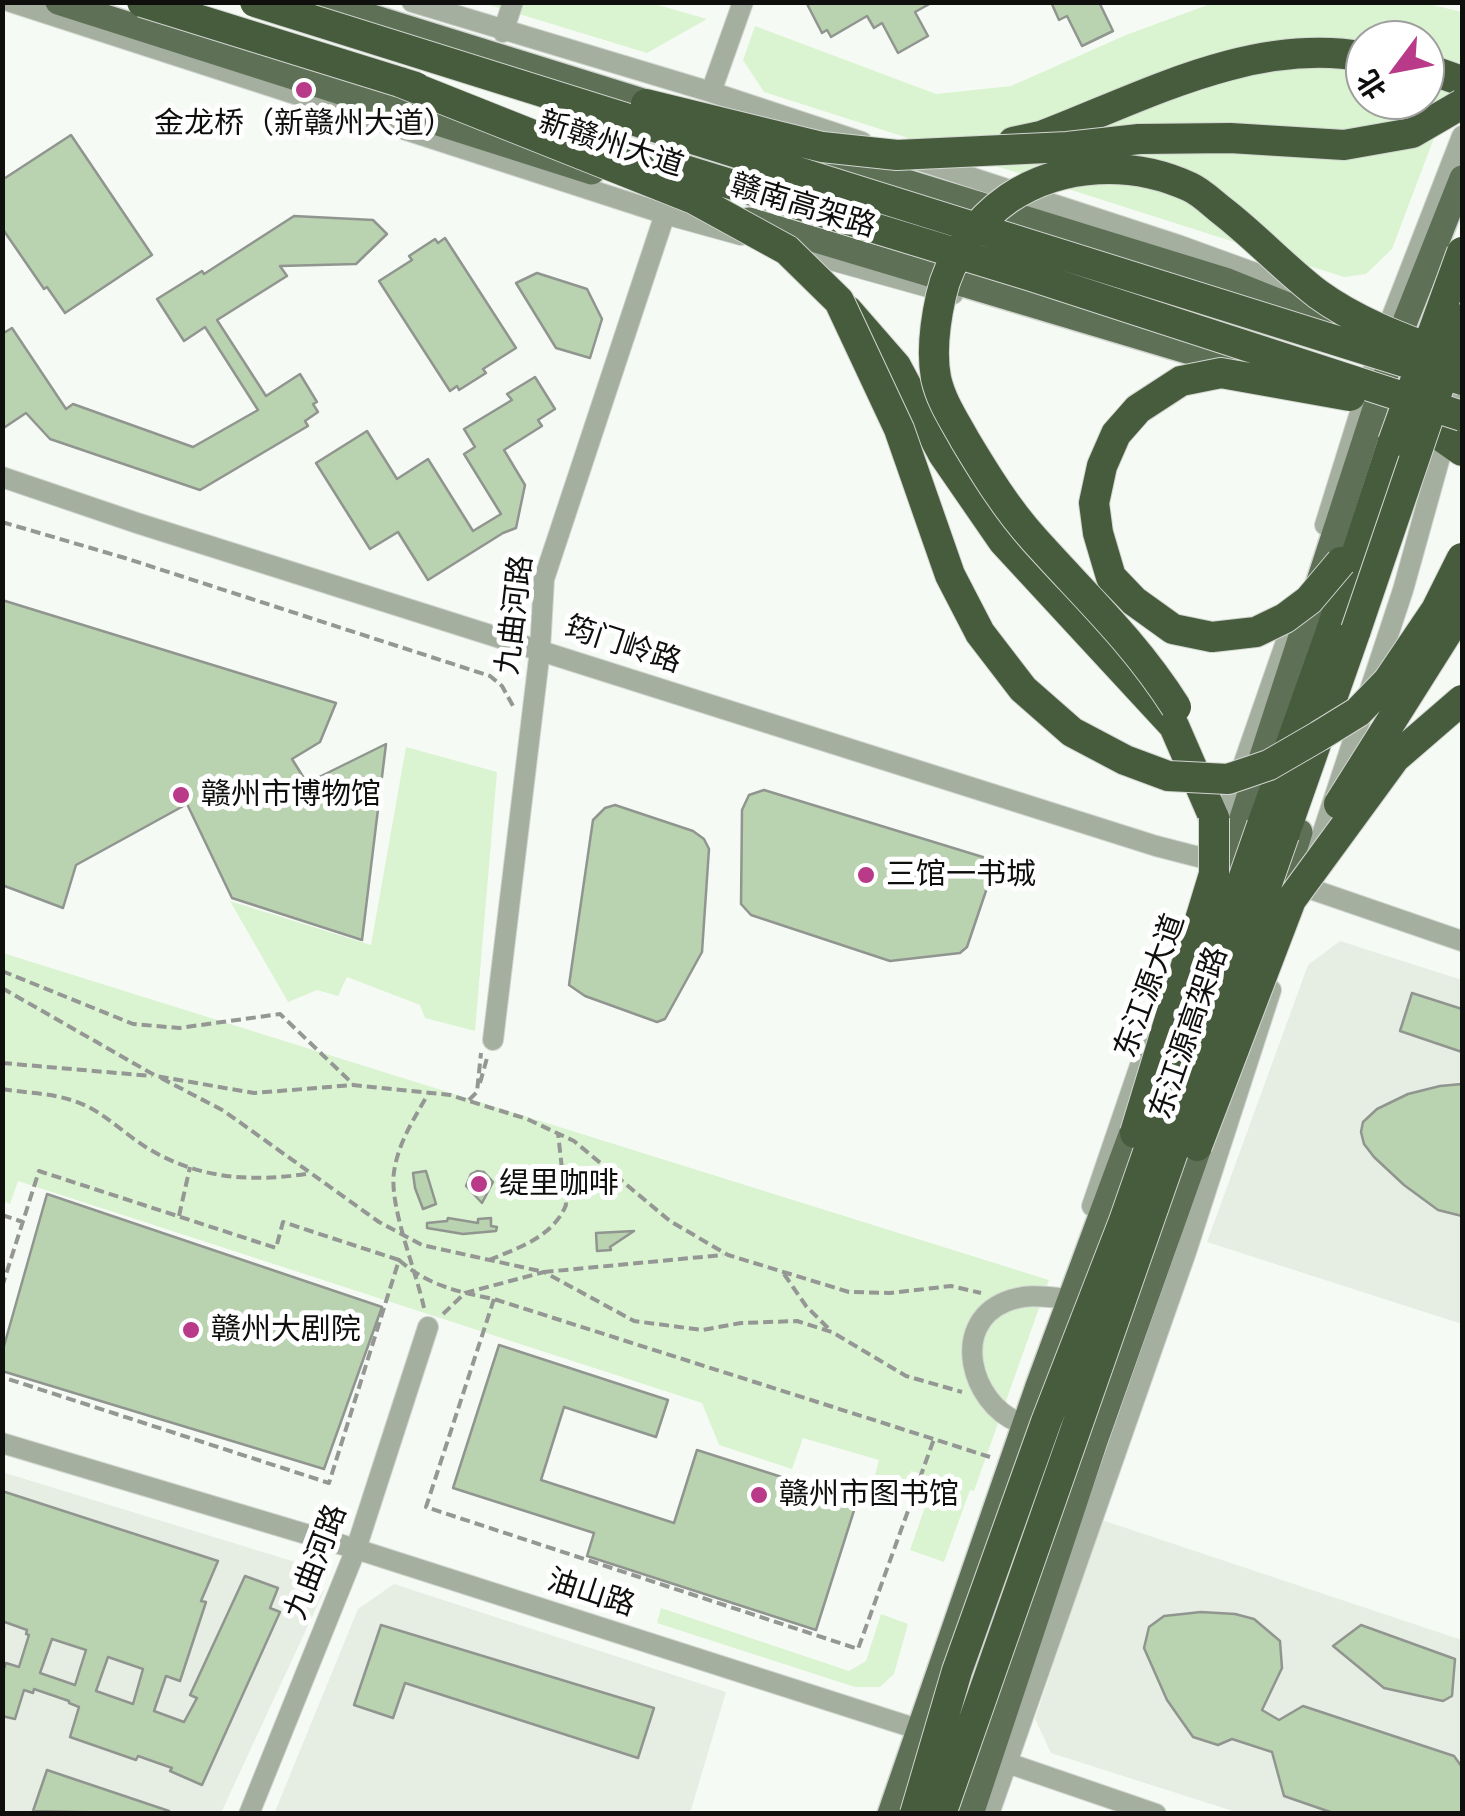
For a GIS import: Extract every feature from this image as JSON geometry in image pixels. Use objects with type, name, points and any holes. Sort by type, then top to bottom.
[{"type":"highway","name":"赣南高架路","points":[[142,2],[1031,276],[1455,438]]},
{"type":"highway","name":"赣南高架路","points":[[255,2],[1462,370]]},
{"type":"highway","points":[[405,47],[822,147],[897,155],[1194,138],[1344,145],[1412,134],[1462,104]]},
{"type":"highway","points":[[976,149],[1040,136],[1194,77],[1250,61],[1310,53],[1345,56]]},
{"type":"highway","points":[[400,82],[694,199],[788,250],[896,366],[944,454],[1002,541],[1174,726],[1214,818]]},
{"type":"highway","points":[[1045,1427],[1214,874],[1214,818],[1196,746],[1148,663],[1033,538],[990,484],[942,400],[933,350],[943,284],[954,258],[969,238],[1007,199],[1073,171],[1138,171],[1192,187],[1250,232],[1318,294],[1462,370]]},
{"type":"highway","name":"东江源高架路","points":[[915,1814],[957,1671],[1124,1221],[1462,252]]},
{"type":"highway","points":[[839,301],[886,398],[918,477],[930,524],[950,575],[980,633],[1035,700],[1072,732],[1125,760],[1168,776],[1228,779],[1269,766],[1358,712],[1388,681],[1436,610],[1462,558]]},
{"type":"highway","name":"东江源高架路","points":[[941,1814],[988,1674],[1045,1427],[1155,1208],[1462,319]]},
{"type":"highway","points":[[1393,442],[1341,562],[1309,600],[1286,618],[1256,632],[1212,636],[1173,629],[1134,601],[1111,577],[1094,503],[1102,466],[1116,434],[1138,409],[1181,381],[1221,373],[1346,395],[1455,438]]},
{"type":"highway","points":[[1045,1427],[1166,1230],[1298,894],[1342,799],[1462,609]]},
{"type":"highway","points":[[1298,894],[1395,758],[1462,700]]},
{"type":"highway","points":[[905,1814],[957,1671]]},
{"type":"highway","points":[[950,1814],[988,1674]]},
{"type":"main road","name":"新赣州大道","points":[[58,2],[682,200],[1213,358],[1455,438]]},
{"type":"main road","name":"新赣州大道","points":[[324,2],[1228,281],[1389,337],[1462,370]]},
{"type":"main road","name":"东江源大道","points":[[890,1814],[916,1728],[1219,862],[1389,337],[1462,178]]},
{"type":"main road","points":[[971,1814],[998,1760],[1095,1441],[1235,1043],[1376,592],[1455,438],[1462,370]]},
{"type":"street","points":[[11,2],[665,214],[1367,410]]},
{"type":"street","points":[[412,2],[710,92],[1178,245],[1389,337],[1462,136]]},
{"type":"street","points":[[503,32],[513,2]]},
{"type":"street","points":[[710,92],[743,2]]},
{"type":"street","name":"九曲河路","points":[[487,1047],[540,650],[544,579],[665,214]]},
{"type":"street","points":[[989,1814],[998,1760],[1186,1252],[1298,894],[1455,438]]},
{"type":"street","name":"筠门岭路","points":[[2,476],[136,523],[1219,862]]},
{"type":"street","points":[[879,1814],[916,1728],[1004,1462],[1045,1427],[1060,1298],[1219,862]]},
{"type":"street","points":[[1298,894],[1462,941]]},
{"type":"street","points":[[1045,1427],[1007,1417],[986,1396],[973,1373],[972,1349],[982,1320],[1002,1302],[1032,1295],[1060,1298]]},
{"type":"street","name":"九曲河路","points":[[249,1814],[356,1549],[428,1327]]},
{"type":"street","name":"油山路","points":[[2,1443],[356,1549],[916,1728],[1156,1814]]},
{"type":"path","points":[[2,522],[490,676],[502,686],[517,717]]},
{"type":"path","points":[[2,971],[133,1024],[179,1028],[280,1014],[353,1084]]},
{"type":"path","points":[[2,988],[224,1112],[379,1222],[422,1245],[544,1272],[634,1321],[702,1330],[742,1323],[796,1322],[832,1332],[906,1376],[942,1389],[986,1396]]},
{"type":"path","points":[[468,1101],[477,1092],[487,1047]]},
{"type":"path","points":[[477,1092],[487,1047]]},
{"type":"path","points":[[2,1063],[156,1076],[254,1093],[353,1084],[468,1101],[527,1119],[574,1141],[670,1220],[727,1254],[849,1292],[890,1293],[951,1286],[1010,1300]]},
{"type":"path","points":[[2,1089],[72,1100],[103,1114],[150,1150],[212,1175],[261,1180],[309,1174]]},
{"type":"path","points":[[429,1093],[410,1124],[393,1176],[397,1212],[418,1277],[428,1327],[466,1294],[544,1272],[727,1254]]},
{"type":"path","points":[[489,1260],[526,1245],[562,1216],[566,1206],[558,1134]]},
{"type":"path","points":[[179,1218],[190,1167]]},
{"type":"path","points":[[2,1287],[39,1171],[276,1248],[284,1222],[399,1260],[418,1277],[466,1294],[494,1299],[1004,1462]]},
{"type":"path","points":[[2,1216],[23,1222]]},
{"type":"path","points":[[2,1377],[329,1482],[399,1260]]},
{"type":"path","points":[[782,1271],[806,1306],[832,1332]]},
{"type":"path","points":[[494,1299],[426,1507],[858,1649],[934,1439]]},
{"type":"shaded area","points":[[1340,941],[1462,980],[1462,1324],[1207,1242],[1308,965]]},
{"type":"shaded area","points":[[2,1472],[302,1564],[324,1591],[221,1813],[3,1813]]},
{"type":"shaded area","points":[[1102,1520],[1462,1640],[1462,1813],[1239,1813],[1051,1753],[1035,1719]]},
{"type":"shaded area","points":[[394,1584],[726,1692],[690,1813],[274,1814],[358,1609]]},
{"type":"green space","points":[[1420,2],[1462,12],[1462,64],[1445,109],[1445,20],[1345,20],[1345,120],[1441,120],[1392,249],[1366,274],[1344,277],[764,92],[743,60],[755,26],[936,94],[1011,86],[1126,35],[1213,3]]},
{"type":"green space","points":[[483,3],[651,3],[707,19],[647,53]]},
{"type":"green space","points":[[406,747],[497,772],[475,1031],[425,1018],[420,1005],[347,977],[338,996],[317,990],[288,1002],[230,901],[371,945]]},
{"type":"green space","points":[[3,953],[1049,1280],[974,1491],[970,1490],[944,1562],[910,1550],[935,1478],[911,1471],[901,1504],[870,1494],[879,1460],[803,1438],[792,1469],[719,1445],[702,1403],[18,1181],[10,1204],[3,1201]]},
{"type":"green space","points":[[661,1608],[849,1671],[866,1661],[881,1614],[908,1624],[894,1674],[880,1687],[855,1687],[657,1623]]},
{"type":"building","points":[[806,2],[933,2],[915,12],[928,36],[898,53],[882,23],[874,28],[867,16],[831,37],[827,30],[822,33]]},
{"type":"building","points":[[1051,2],[1099,2],[1113,31],[1082,46],[1067,16],[1059,20]]},
{"type":"building","points":[[71,135],[152,255],[65,313],[2,228],[2,180]]},
{"type":"building","points":[[294,216],[373,220],[387,234],[356,264],[280,266],[287,276],[217,320],[266,396],[300,374],[317,402],[313,404],[318,412],[305,421],[308,426],[200,490],[50,439],[26,413],[2,429],[2,334],[12,328],[66,409],[73,404],[193,447],[258,410],[205,327],[184,341],[157,299]]},
{"type":"building","points":[[445,238],[516,348],[483,369],[486,373],[459,390],[457,386],[450,391],[379,281],[435,239],[438,243]]},
{"type":"building","points":[[537,273],[587,289],[602,319],[590,358],[556,348],[516,283]]},
{"type":"building","points":[[535,377],[555,409],[538,420],[542,426],[504,450],[525,485],[516,528],[428,580],[398,532],[370,549],[316,463],[367,431],[397,479],[428,459],[473,531],[501,514],[464,454],[475,447],[464,429],[512,400],[507,394]]},
{"type":"building","points":[[2,600],[336,703],[320,742],[292,759],[307,783],[386,744],[362,940],[232,898],[187,804],[76,865],[63,908],[2,885]]},
{"type":"building","name":"三馆一书城","points":[[764,790],[986,858],[992,864],[991,876],[967,947],[960,953],[890,961],[751,915],[741,904],[742,810],[749,795]]},
{"type":"building","points":[[615,805],[693,831],[709,849],[702,952],[665,1019],[657,1022],[585,996],[569,985],[593,820],[605,808]]},
{"type":"building","points":[[1412,993],[1462,1009],[1462,1052],[1400,1031]]},
{"type":"building","points":[[1462,1084],[1462,1216],[1438,1210],[1404,1185],[1374,1157],[1361,1132],[1363,1122],[1377,1109],[1408,1094]]},
{"type":"building","points":[[426,1171],[436,1204],[423,1209],[413,1173]]},
{"type":"building","name":"缇里咖啡","points":[[484,1172],[493,1182],[482,1203],[466,1186],[471,1174]]},
{"type":"building","name":"赣州大剧院","points":[[47,1194],[382,1307],[324,1469],[2,1371],[2,1353]]},
{"type":"building","points":[[448,1218],[478,1223],[478,1219],[491,1218],[491,1226],[497,1227],[496,1231],[463,1234],[427,1228],[427,1223]]},
{"type":"building","points":[[634,1231],[611,1250],[597,1251],[596,1233]]},
{"type":"building","name":"赣州市图书馆","points":[[499,1345],[668,1400],[656,1437],[564,1407],[541,1480],[674,1523],[697,1450],[857,1501],[816,1630],[587,1556],[594,1533],[453,1488]]},
{"type":"building","points":[[2,1491],[218,1561],[201,1601],[206,1602],[180,1681],[166,1676],[154,1711],[184,1722],[197,1698],[190,1695],[245,1576],[278,1588],[270,1608],[280,1612],[202,1785],[170,1771],[172,1768],[70,1737],[79,1707],[69,1701],[34,1689],[33,1693],[24,1690],[15,1719],[2,1716],[2,1674],[6,1663],[19,1667],[29,1635],[27,1630],[2,1621]],"holes":[[[52,1639],[86,1650],[75,1685],[40,1673]],[[108,1657],[143,1669],[133,1704],[96,1691]]]},
{"type":"building","points":[[1201,1612],[1254,1619],[1280,1641],[1282,1668],[1262,1710],[1279,1720],[1303,1706],[1454,1756],[1462,1767],[1462,1814],[1336,1814],[1284,1796],[1272,1752],[1232,1739],[1218,1745],[1193,1737],[1167,1700],[1144,1648],[1149,1627],[1164,1616]]},
{"type":"building","points":[[381,1625],[654,1708],[638,1758],[405,1683],[393,1718],[354,1705]]},
{"type":"building","points":[[1361,1625],[1455,1659],[1452,1696],[1443,1701],[1384,1688],[1333,1646]]},
{"type":"building","points":[[47,1770],[169,1811],[168,1814],[33,1811]]},
{"type":"place","name":"金龙桥（新赣州大道）","points":[[304,90]]},
{"type":"place","name":"赣州市博物馆","points":[[181,795]]},
{"type":"place","name":"三馆一书城","points":[[866,875]]},
{"type":"place","name":"缇里咖啡","points":[[479,1184]]},
{"type":"place","name":"赣州大剧院","points":[[191,1330]]},
{"type":"place","name":"赣州市图书馆","points":[[759,1495]]}]
